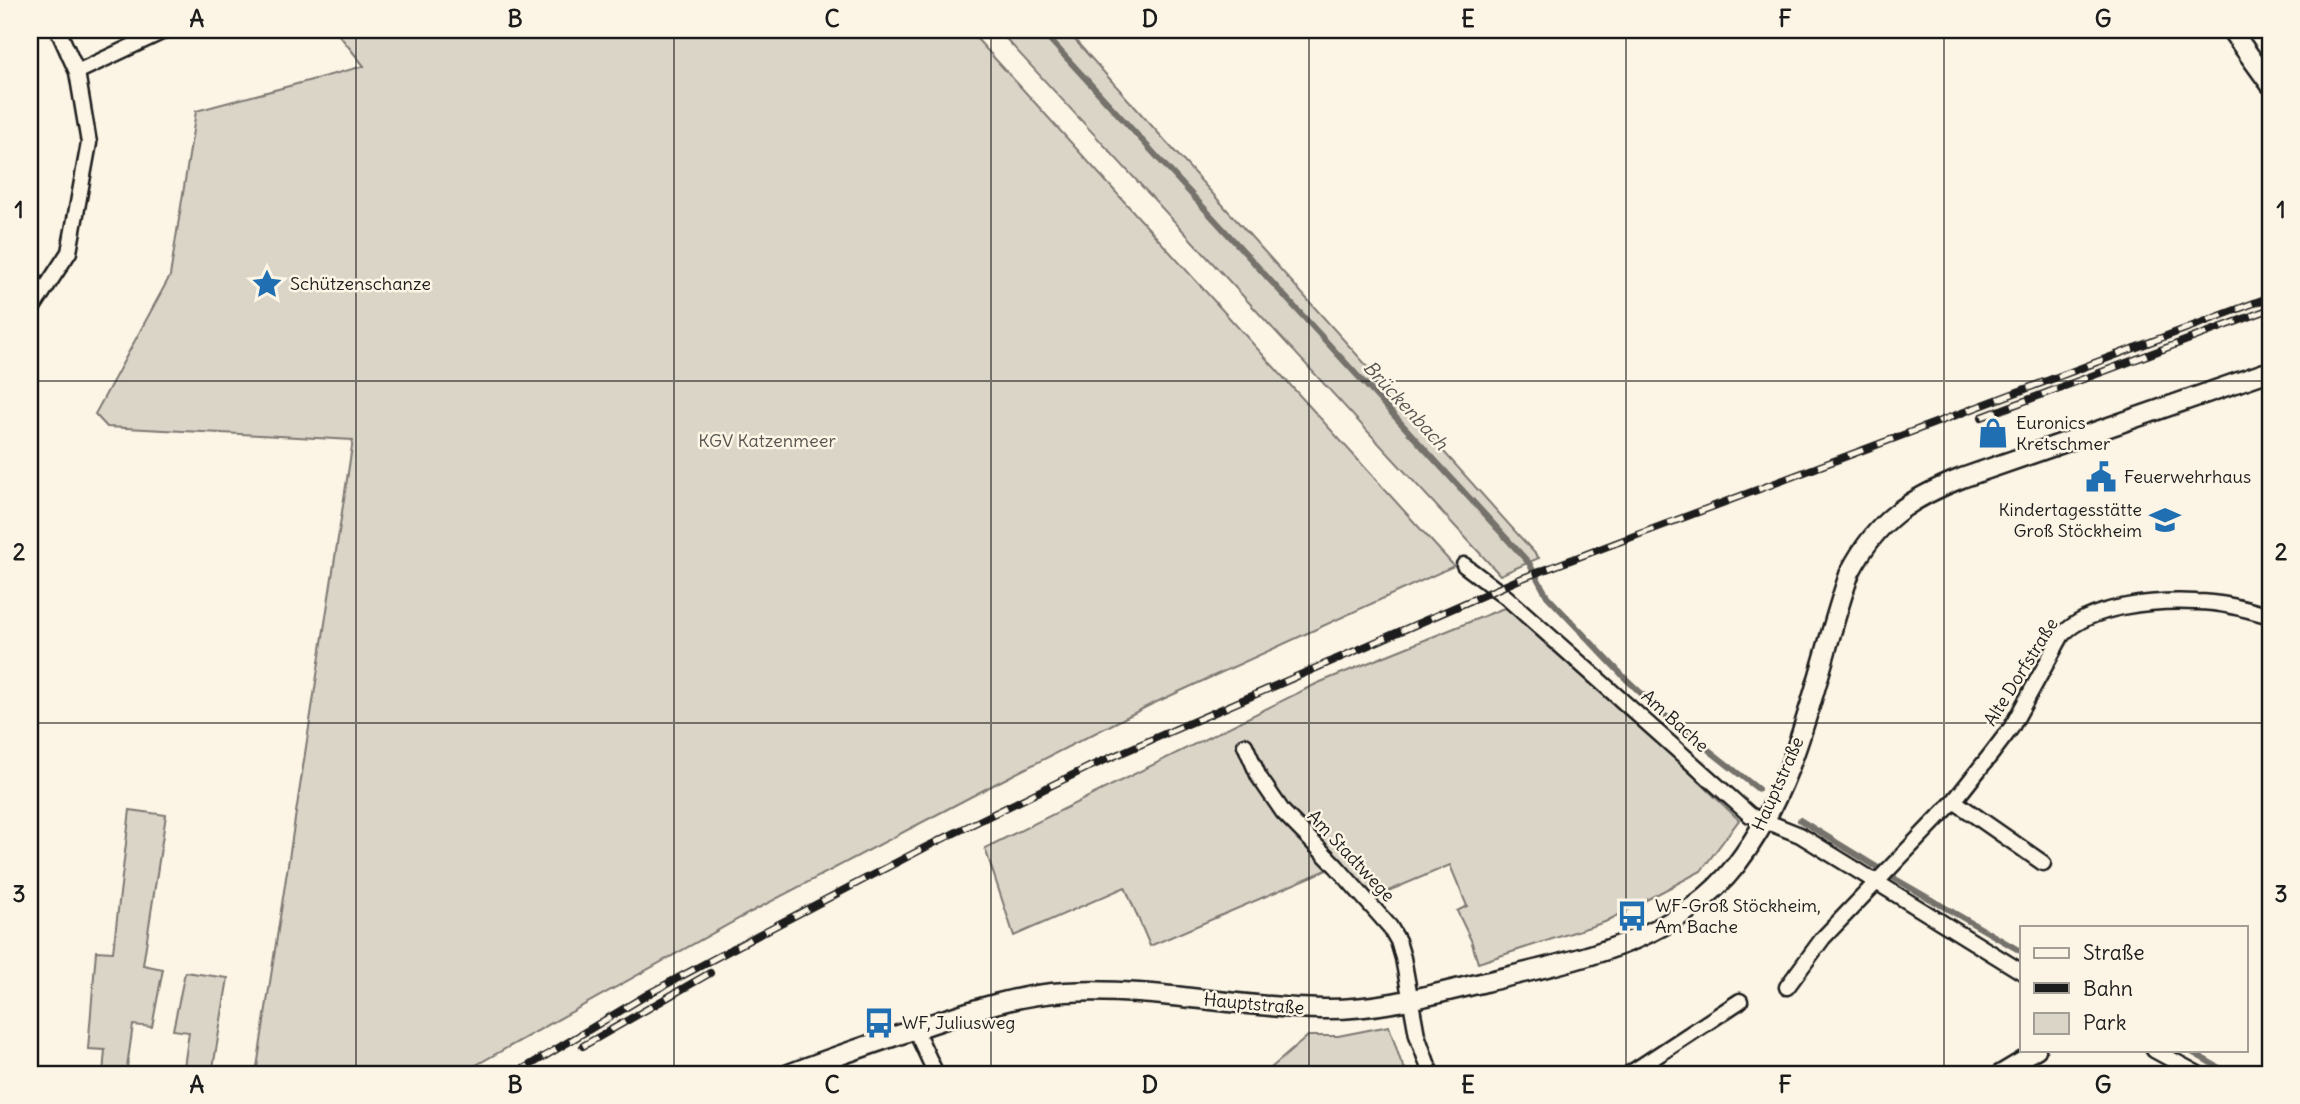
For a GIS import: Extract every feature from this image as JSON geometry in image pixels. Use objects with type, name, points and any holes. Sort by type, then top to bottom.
[{"type":"street","points":[[30,312],[69,252],[89,143],[77,72],[58,30]]},
{"type":"street","points":[[77,72],[166,30]]},
{"type":"street","points":[[2231,30],[2270,85]]},
{"type":"street","name":"Hauptstraße","points":[[789,1074],[915,1029],[1010,999],[1066,992],[1126,993],[1315,1009],[1356,1008],[1410,1000],[1585,958],[1659,929],[1693,909],[1725,880],[1765,822],[1798,743],[1850,572],[1858,556],[1882,524],[1914,499],[1953,482],[2270,371]]},
{"type":"street","name":"Am Bache","points":[[1464,565],[1506,597],[1750,815],[1800,835],[2020,971]]},
{"type":"street","name":"Alte Dorfstraße","points":[[1875,882],[1954,801],[2011,727],[2062,635],[2072,625],[2103,612],[2147,604],[2197,601],[2270,616]]},
{"type":"street","name":"Am Stadtwege","points":[[1245,745],[1259,777],[1283,812],[1336,866],[1390,927],[1398,941],[1404,958],[1417,1035],[1431,1074]]},
{"type":"street","points":[[1954,801],[2043,863]]},
{"type":"street","points":[[1787,987],[1823,938],[1875,882]]},
{"type":"street","points":[[1629,1074],[1740,1002]]},
{"type":"street","points":[[915,1029],[936,1074]]},
{"type":"street","points":[[1998,1074],[2035,1052]]},
{"type":"street","points":[[2158,1052],[2198,1074]]},
{"type":"green space","name":"KGV Katzenmeer","points":[[335,30],[969,30],[1454,566],[1150,705],[999,782],[751,912],[460,1074],[256,1074],[353,440],[107,427],[95,414],[170,276],[196,111],[364,66]]},
{"type":"green space","points":[[998,30],[1066,30],[1539,558],[1500,575]]},
{"type":"green space","points":[[1514,604],[1739,820],[1701,871],[1605,922],[1478,963],[1471,940],[1457,911],[1467,906],[1450,865],[1367,900],[1336,866],[1150,946],[1125,887],[1014,936],[985,848],[1318,683]]},
{"type":"green space","points":[[130,810],[166,815],[143,965],[163,969],[152,1027],[133,1025],[126,1074],[103,1074],[105,1050],[88,1049],[96,951],[113,952]]},
{"type":"green space","points":[[185,972],[228,978],[212,1074],[183,1074],[189,1032],[173,1030]]},
{"type":"green space","points":[[1389,1026],[1408,1074],[1264,1074],[1308,1036],[1338,1036]]},
{"type":"waterway","name":"Brückenbach","points":[[1041,30],[1529,563],[1547,596],[1662,713],[1758,789]]},
{"type":"waterway","name":"Brückenbach","points":[[1800,820],[1880,869]]},
{"type":"waterway","name":"Brückenbach","points":[[1892,877],[2020,951]]},
{"type":"waterway","name":"Brückenbach","points":[[2192,1052],[2230,1074]]},
{"type":"railway","points":[[515,1074],[650,993],[775,926],[928,846],[1089,767],[1520,579],[2270,297]]},
{"type":"railway","points":[[1982,417],[2270,309]]},
{"type":"railway","points":[[583,1046],[710,973]]},
{"type":"place","name":"Schützenschanze","points":[[267,284]]},
{"type":"place","name":"Euronics Kretschmer","points":[[1993,433]]},
{"type":"place","name":"Feuerwehrhaus","points":[[2101,477]]},
{"type":"place","name":"Kindertagesstätte Groß Stöckheim","points":[[2165,520]]},
{"type":"place","name":"WF-Groß Stöckheim, Am Bache","points":[[1632,916]]},
{"type":"place","name":"WF, Juliusweg","points":[[879,1023]]}]
